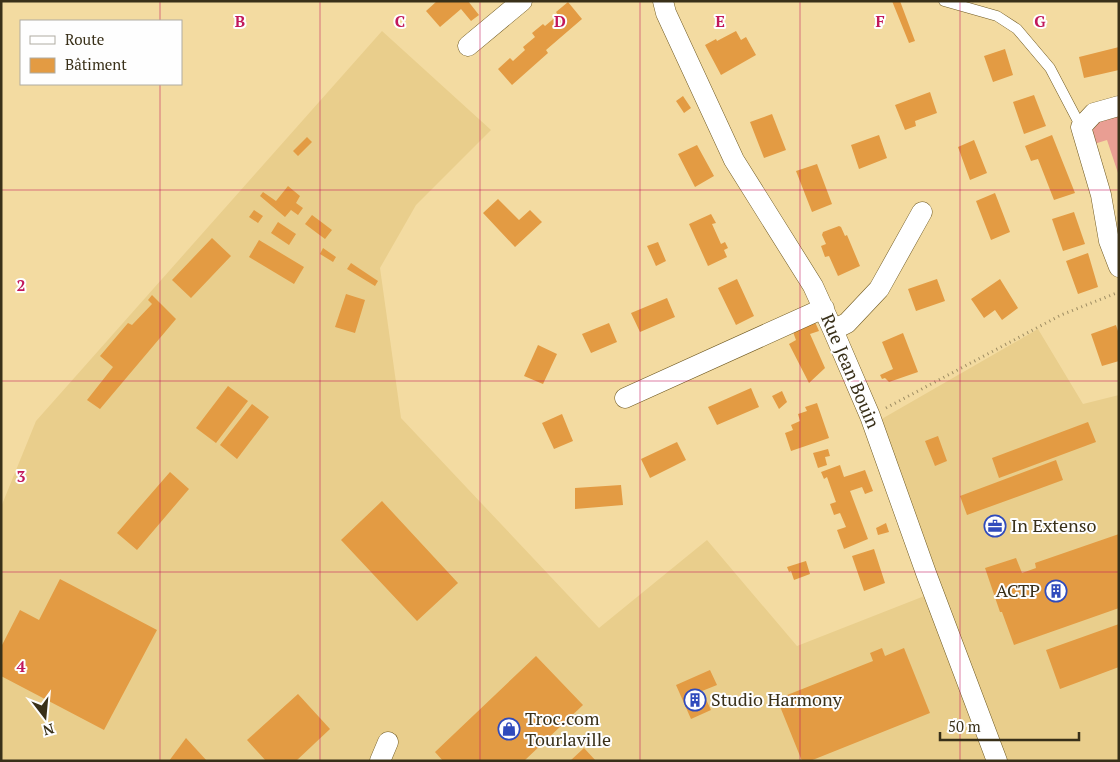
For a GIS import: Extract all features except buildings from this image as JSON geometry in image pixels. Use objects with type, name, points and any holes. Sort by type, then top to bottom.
[{"type":"street","points":[[468,46],[522,1]]},
{"type":"street","name":"Rue Jean Bouin","points":[[663,1],[666,13],[734,160],[813,286],[834,330],[870,416],[926,573],[997,761]]},
{"type":"street","points":[[1119,106],[1094,113],[1081,126],[1101,195],[1109,240],[1119,267]]},
{"type":"street","points":[[834,330],[847,323],[879,289],[922,212]]},
{"type":"street","points":[[625,398],[824,308]]},
{"type":"lane","points":[[944,1],[997,16],[1016,29],[1050,68],[1081,126]]},
{"type":"path","points":[[870,416],[1061,314],[1119,292]]},
{"type":"shaded area","points":[[382,31],[491,130],[416,205],[380,268],[401,418],[599,628],[707,540],[797,646],[927,595],[873,424],[1038,329],[1083,404],[1119,395],[1119,761],[1,761],[1,507],[36,421]]},
{"type":"shaded area","points":[[1119,113],[1119,176],[1107,140],[1094,144],[1092,137],[1098,123],[1107,117]]},
{"type":"place","name":"In Extenso","points":[[995,526]]},
{"type":"place","name":"ACTP","points":[[1056,591]]},
{"type":"place","name":"Studio Harmony","points":[[695,700]]},
{"type":"place","name":"Troc.com Tourlaville","points":[[509,729]]}]
